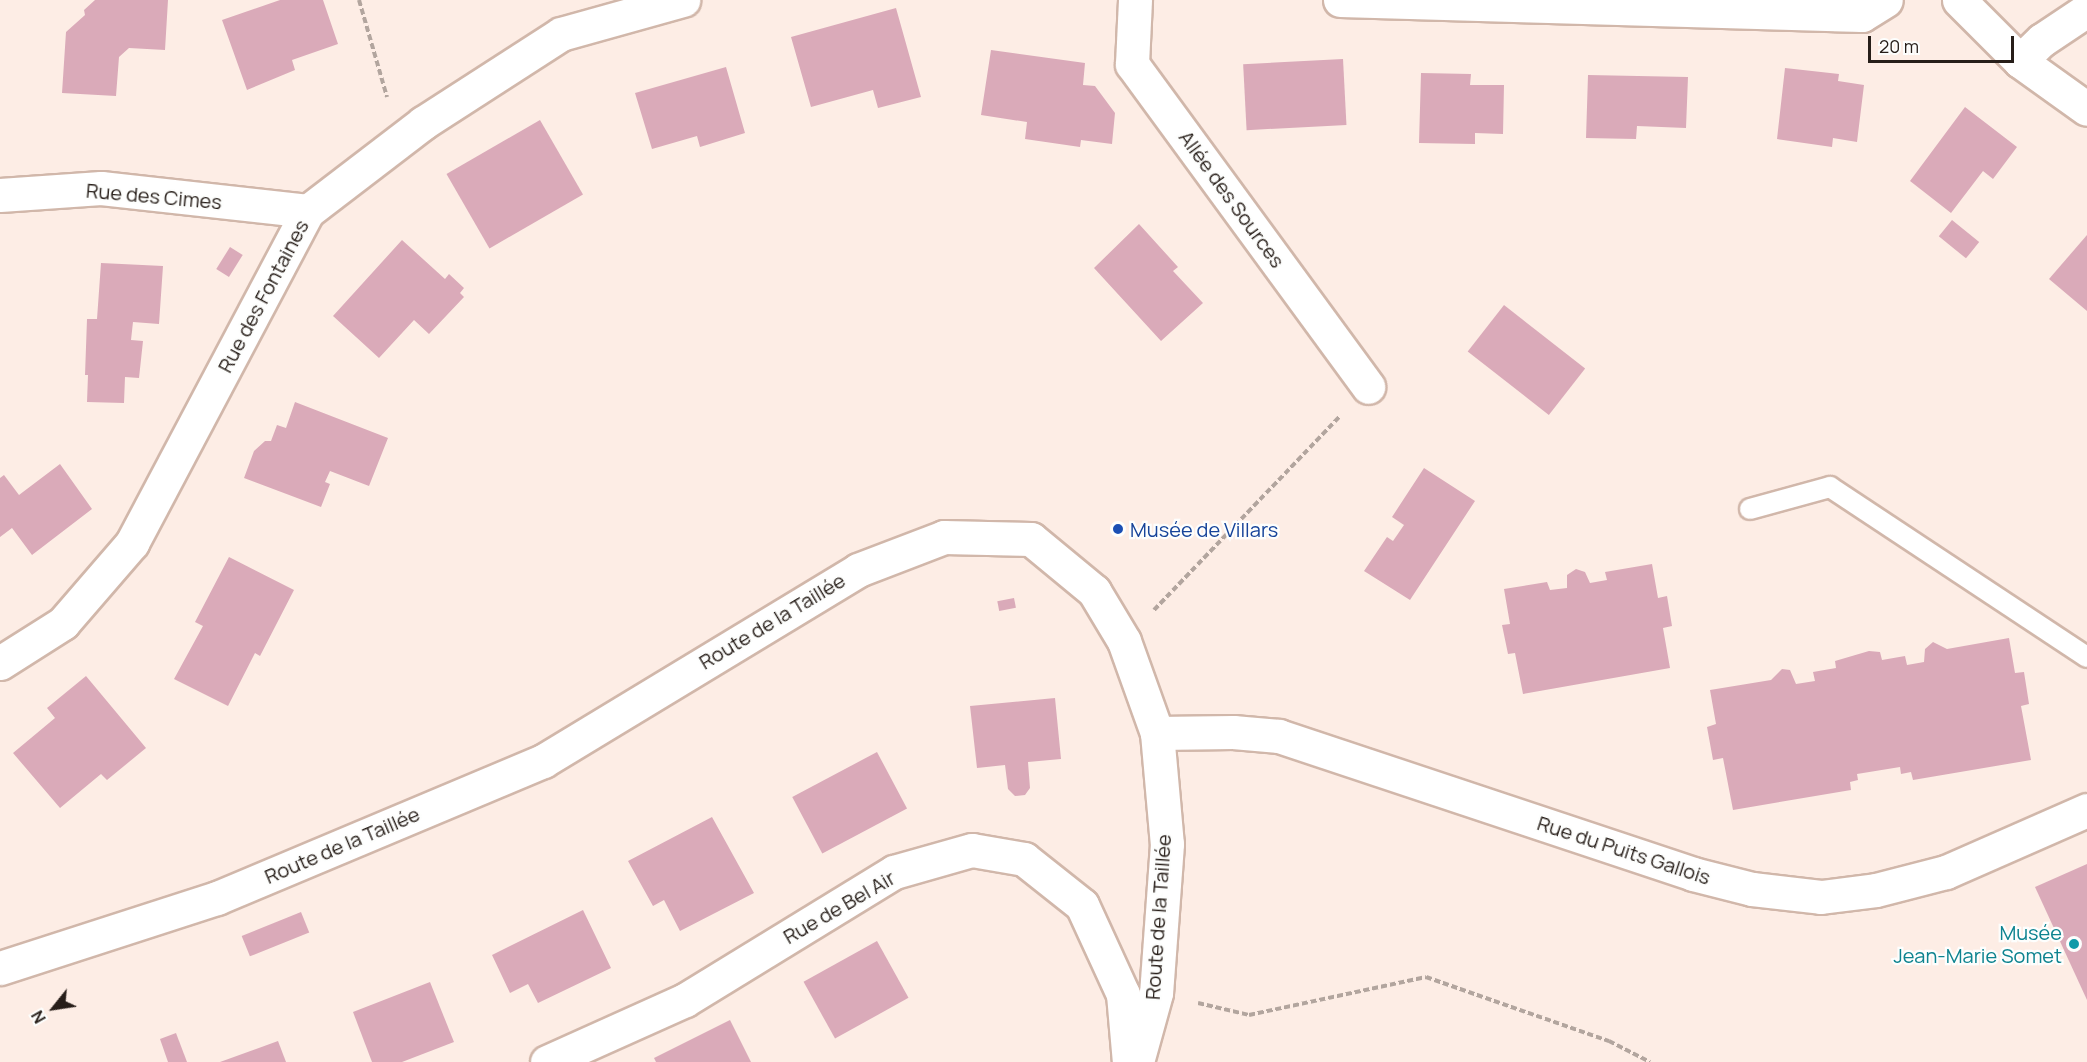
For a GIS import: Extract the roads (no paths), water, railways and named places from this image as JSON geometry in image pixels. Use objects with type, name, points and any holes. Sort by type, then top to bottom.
[{"type":"street","name":"Rue des Fontaines","points":[[0,663],[63,623],[132,543],[308,211],[423,123],[561,34],[683,0]]},
{"type":"street","name":"Allée des Sources","points":[[1135,0],[1132,64],[1368,387]]},
{"type":"street","points":[[1340,0],[1862,15],[1886,0]]},
{"type":"street","points":[[1959,0],[2020,61],[2087,109]]},
{"type":"street","points":[[2020,61],[2042,40],[2087,10]]},
{"type":"street","name":"Rue des Cimes","points":[[0,195],[101,188],[308,211]]},
{"type":"street","name":"Route de la Taillée","points":[[0,968],[217,898],[543,761],[663,686],[858,570],[944,537],[1031,539],[1094,591],[1124,641],[1157,733],[1167,844],[1156,993],[1137,1062]]},
{"type":"street","name":"Rue du Puits Gallois","points":[[1157,733],[1233,732],[1279,736],[1693,874],[1752,889],[1821,897],[1876,890],[1946,872],[2087,810]]},
{"type":"street","name":"Rue de Bel Air","points":[[547,1062],[685,1000],[894,872],[972,849],[1024,859],[1082,905],[1123,994],[1129,1062]]},
{"type":"lane","points":[[1750,509],[1830,487],[2087,657]]},
{"type":"place","name":"Musée de Villars","points":[[1118,529]]},
{"type":"place","name":"Musée Jean-Marie Somet","points":[[2074,944]]}]
